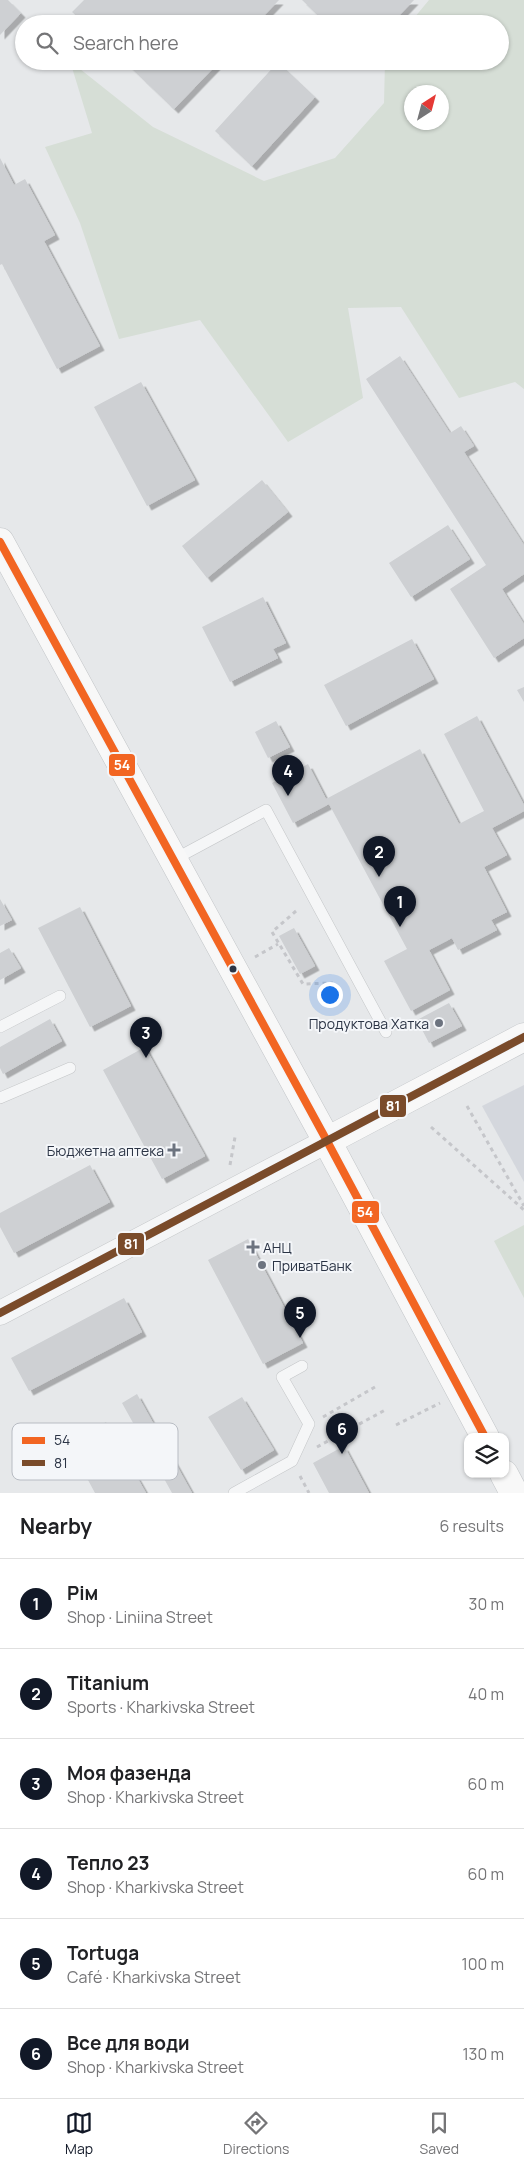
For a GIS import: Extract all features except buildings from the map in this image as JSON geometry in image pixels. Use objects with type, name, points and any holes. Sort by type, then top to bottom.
[{"type":"main road","points":[[0,542],[327,1141],[482,1433]]},
{"type":"main road","points":[[327,1141],[524,1038]]},
{"type":"main road","points":[[506,1478],[514,1493]]},
{"type":"street","points":[[0,1313],[327,1141]]},
{"type":"lane","points":[[174,860],[266,810],[386,1032]]},
{"type":"lane","points":[[0,1027],[60,996]]},
{"type":"lane","points":[[0,1098],[70,1068]]},
{"type":"lane","points":[[234,1493],[292,1461],[309,1424],[282,1377],[302,1366]]},
{"type":"path","points":[[296,911],[272,932],[278,944],[303,984],[334,983]]},
{"type":"path","points":[[467,1106],[524,1206]]},
{"type":"path","points":[[431,1127],[524,1210]]},
{"type":"path","points":[[309,1424],[375,1387]]},
{"type":"path","points":[[396,1425],[461,1393]]},
{"type":"path","points":[[292,1461],[387,1409]]},
{"type":"shaded area","points":[[429,0],[524,0],[524,389],[515,382],[459,398],[401,307],[348,308],[363,398],[288,442],[200,320],[119,339],[80,223],[45,147],[92,133],[73,70],[81,70],[153,127],[264,181],[335,158],[384,103],[385,70],[509,70],[509,15],[416,15]]},
{"type":"shaded area","points":[[524,1085],[524,1182],[482,1106]]},
{"type":"shaded area","points":[[524,1225],[524,1298],[494,1241]]},
{"type":"transit line","name":"54","points":[[0,542],[327,1141],[483,1433]]},
{"type":"transit line","name":"81","points":[[0,1313],[524,1037]]},
{"type":"place","name":"Тепло 23","points":[[288,796]]},
{"type":"place","name":"Titanium","points":[[379,877]]},
{"type":"place","name":"Рім","points":[[400,927]]},
{"type":"place","name":"Продуктова Хатка","points":[[439,1023]]},
{"type":"place","name":"Моя фазенда","points":[[146,1058]]},
{"type":"place","name":"Бюджетна аптека","points":[[174,1150]]},
{"type":"place","name":"АНЦ","points":[[253,1247]]},
{"type":"place","name":"ПриватБанк","points":[[262,1265]]},
{"type":"place","name":"Tortuga","points":[[300,1338]]},
{"type":"place","name":"Все для води","points":[[342,1454]]}]
